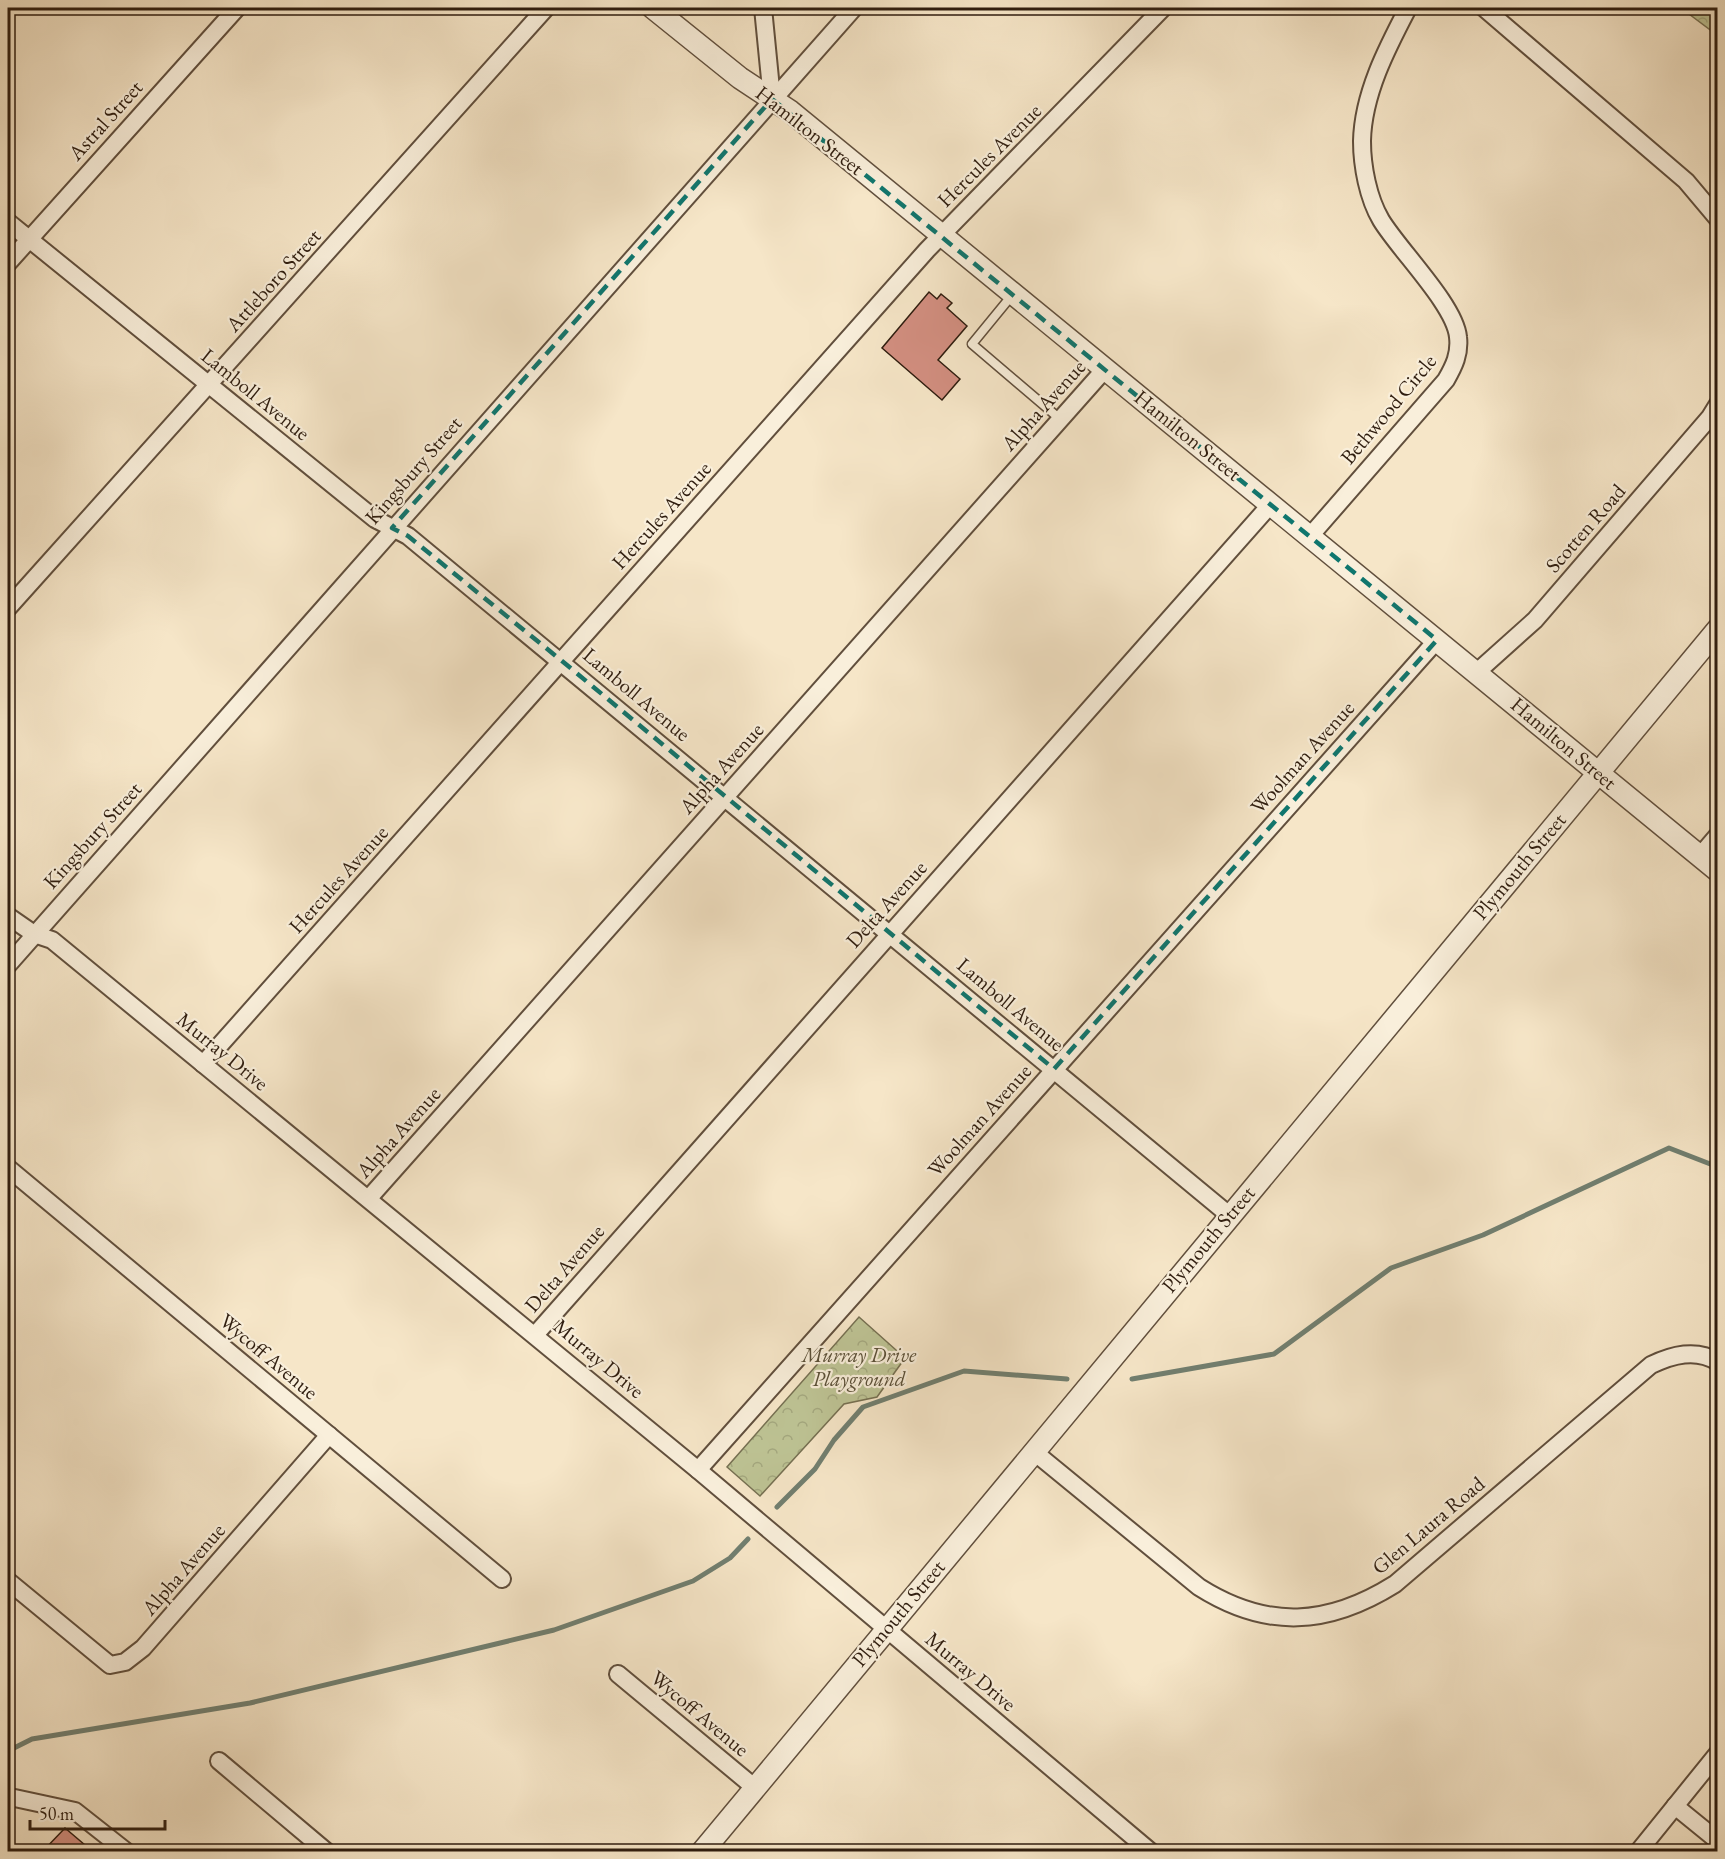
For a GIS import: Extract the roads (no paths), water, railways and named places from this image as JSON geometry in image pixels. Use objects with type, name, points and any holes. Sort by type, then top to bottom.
[{"type":"street","name":"Astral Street","points":[[8,263],[237,8]]},
{"type":"street","name":"Attleboro Street","points":[[8,608],[546,8]]},
{"type":"street","name":"Hamilton Street","points":[[653,8],[790,111],[1311,535],[1718,871]]},
{"type":"street","points":[[763,8],[772,99]]},
{"type":"street","name":"Kingsbury Street","points":[[8,965],[854,8]]},
{"type":"street","name":"Hercules Avenue","points":[[203,1064],[942,235],[1164,8]]},
{"type":"street","name":"Bethwood Circle","points":[[1311,535],[1446,380],[1457,363],[1458,337],[1452,317],[1380,219],[1370,192],[1365,169],[1362,140],[1366,112],[1375,80],[1408,8]]},
{"type":"street","points":[[1484,8],[1686,181],[1718,219]]},
{"type":"street","name":"Lamboll Avenue","points":[[8,222],[375,519],[408,536],[562,661],[1229,1215]]},
{"type":"street","name":"Alpha Avenue","points":[[369,1198],[1106,368]]},
{"type":"street","name":"Scotten Road","points":[[1477,672],[1534,620],[1710,417],[1718,404]]},
{"type":"street","name":"Delta Avenue","points":[[535,1335],[1271,504]]},
{"type":"street","name":"Plymouth Street","points":[[702,1851],[1718,629]]},
{"type":"street","name":"Woolman Avenue","points":[[698,1470],[1437,640]]},
{"type":"street","points":[[1700,856],[1718,835]]},
{"type":"street","name":"Murray Drive","points":[[8,916],[34,934],[52,940],[369,1198],[698,1470],[1151,1851]]},
{"type":"street","name":"Wycoff Avenue","points":[[8,1168],[502,1579]]},
{"type":"street","name":"Glen Laura Road","points":[[1033,1451],[1199,1587],[1224,1603],[1253,1613],[1280,1618],[1310,1617],[1338,1613],[1370,1600],[1395,1584],[1651,1365],[1665,1359],[1696,1354],[1718,1362]]},
{"type":"street","name":"Alpha Avenue","points":[[8,1581],[110,1665],[125,1662],[143,1648],[329,1435]]},
{"type":"street","name":"Wycoff Avenue","points":[[618,1674],[754,1787]]},
{"type":"street","points":[[1638,1851],[1718,1753]]},
{"type":"street","points":[[219,1761],[327,1851]]},
{"type":"street","points":[[9,1799],[75,1810],[127,1851]]},
{"type":"street","points":[[1675,1806],[1718,1841]]},
{"type":"lane","points":[[1014,294],[972,344],[1060,419]]},
{"type":"waterway","points":[[1132,1379],[1274,1354],[1391,1268],[1483,1235],[1669,1148],[1718,1167]]},
{"type":"waterway","points":[[777,1507],[815,1469],[834,1440],[863,1407],[964,1371],[1067,1379]]},
{"type":"waterway","points":[[8,1751],[32,1739],[250,1703],[554,1630],[693,1581],[730,1558],[748,1539]]},
{"type":"park label","name":"Murray Drive Playground","points":[[859,1366]]}]
